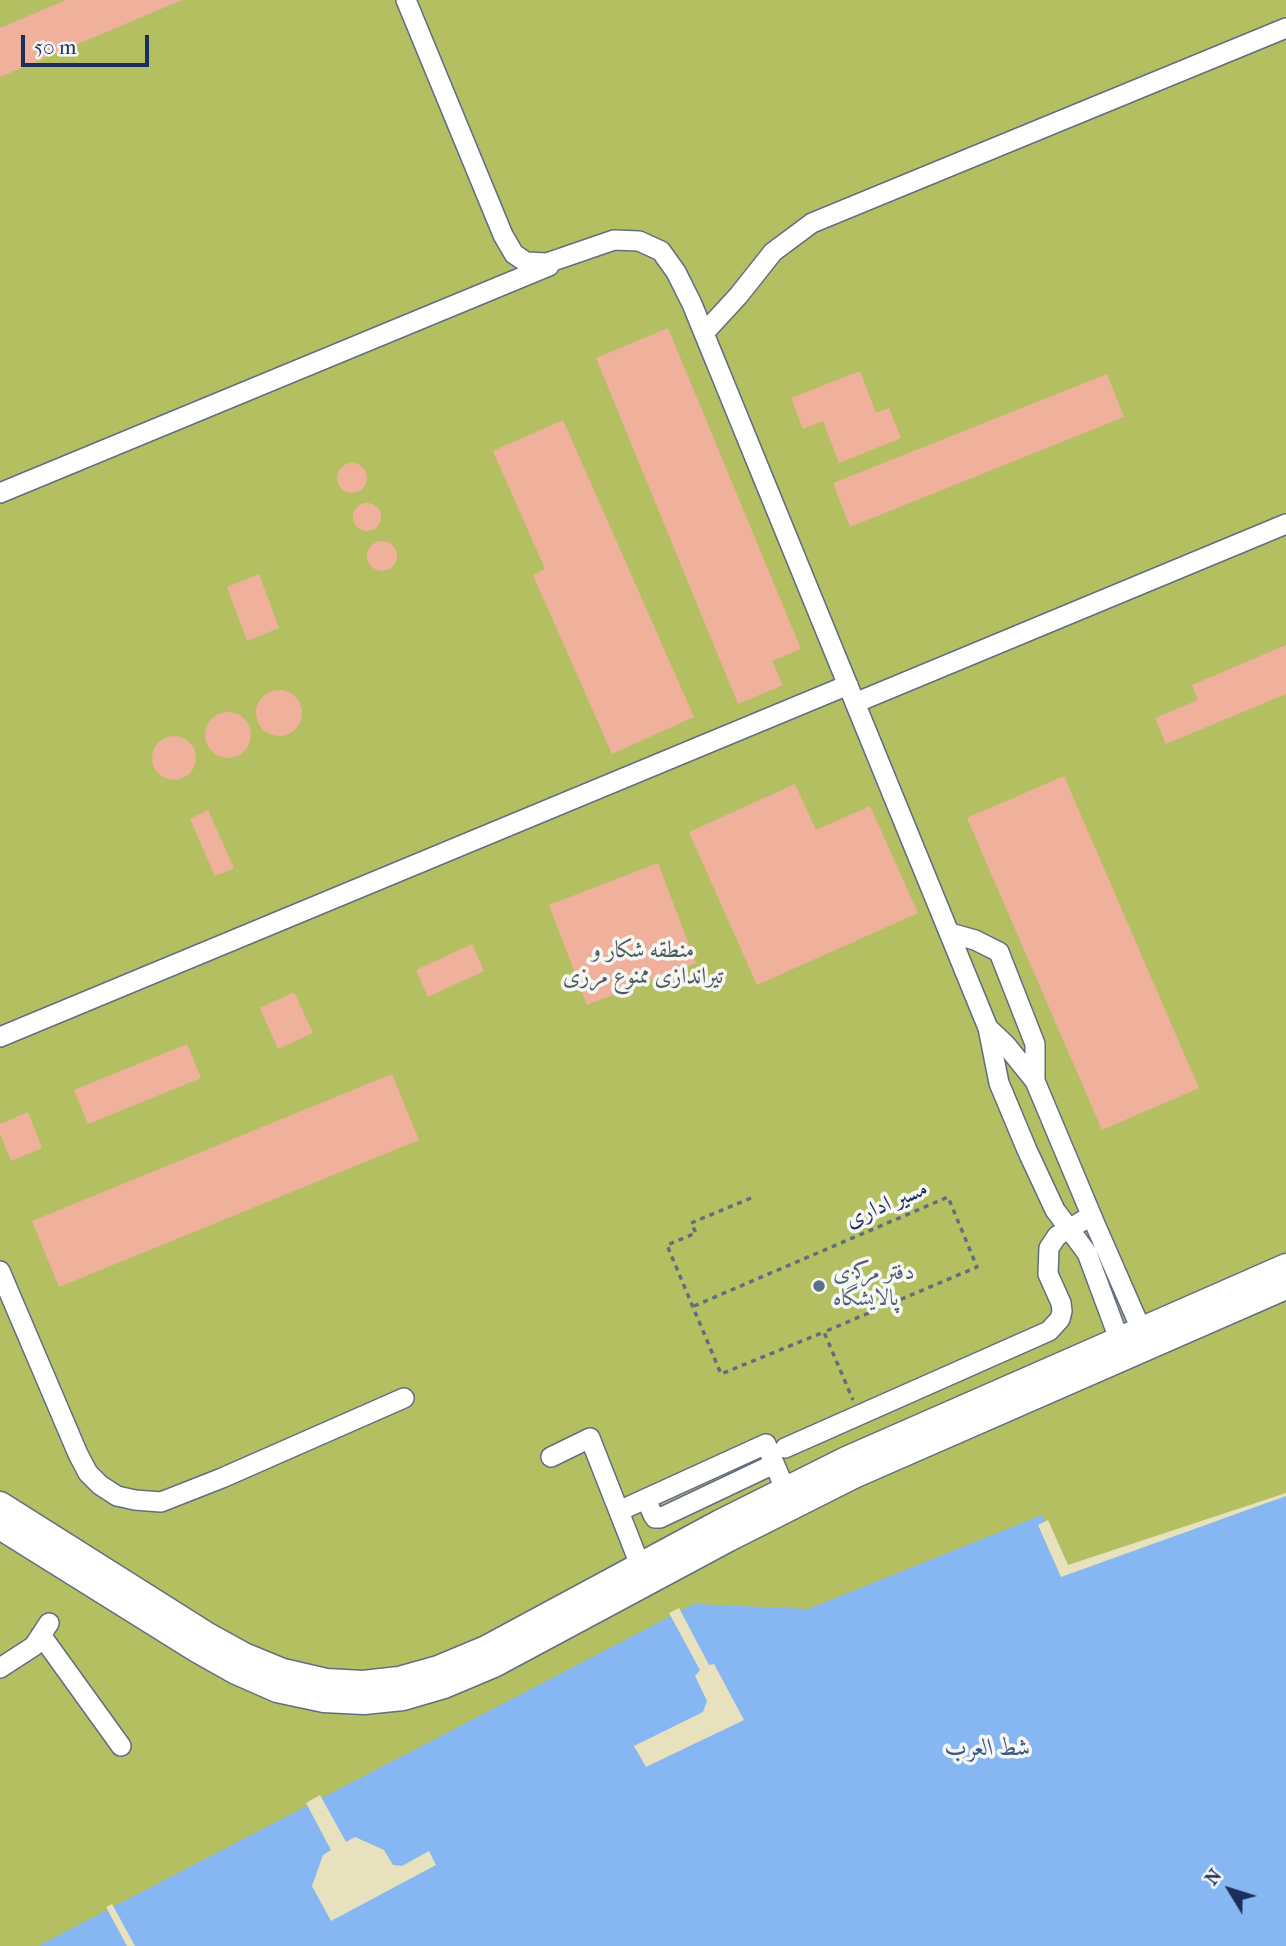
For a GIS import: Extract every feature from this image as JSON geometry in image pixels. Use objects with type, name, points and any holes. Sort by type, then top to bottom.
[{"type":"main road","points":[[0,1527],[236,1672],[277,1689],[324,1700],[364,1702],[403,1698],[444,1686],[494,1665],[729,1539],[854,1476],[1134,1343],[1286,1266]]},
{"type":"main road","points":[[0,1504],[206,1634],[244,1655],[283,1671],[326,1681],[363,1683],[399,1679],[438,1668],[486,1648],[846,1458],[1134,1343],[1286,1287]]},
{"type":"street","points":[[406,0],[498,223],[514,254],[535,264],[576,254]]},
{"type":"street","points":[[704,333],[774,252],[811,223],[1286,29]]},
{"type":"street","points":[[0,493],[614,240],[639,241],[661,251],[676,272],[704,333],[950,933],[988,1028],[999,1083],[1027,1150],[1055,1210],[1087,1254],[1134,1343]]},
{"type":"street","points":[[855,704],[1286,524]]},
{"type":"street","points":[[0,1037],[848,685]]},
{"type":"street","points":[[950,933],[975,940],[999,952],[1035,1045],[1035,1080]]},
{"type":"street","points":[[988,1028],[1035,1080],[1091,1216],[1134,1343]]},
{"type":"street","points":[[1027,1150],[1058,1135]]},
{"type":"street","points":[[780,1456],[859,1415],[1055,1326],[1060,1319],[1061,1303],[1048,1274],[1055,1210]]},
{"type":"street","points":[[1049,1248],[1057,1236],[1091,1216]]},
{"type":"street","points":[[0,1270],[78,1454],[88,1473],[117,1496],[161,1502],[404,1398]]},
{"type":"street","points":[[551,1457],[590,1438],[640,1565]]},
{"type":"street","points":[[619,1511],[766,1444],[780,1456],[785,1489]]},
{"type":"street","points":[[0,1668],[34,1646],[45,1629],[121,1746]]},
{"type":"path","name":"مسیر اداری","points":[[694,1306],[948,1197],[977,1267],[721,1374],[667,1245],[696,1233],[691,1223],[751,1198]]},
{"type":"path","points":[[824,1332],[859,1415]]},
{"type":"green space","name":"منطقه شکار و تیراندازی ممنوع مرزی","points":[[0,0],[1286,0],[1286,1929],[1234,1946],[0,1946]]},
{"type":"water","name":"شط العرب","points":[[1286,1496],[1286,1946],[38,1946],[694,1604],[808,1609],[1042,1515],[1065,1569]]},
{"type":"pier","points":[[1286,1493],[1286,1496],[1061,1577],[1038,1525],[1048,1520],[1068,1565]]},
{"type":"pier","points":[[679,1608],[709,1665],[714,1664],[744,1720],[646,1767],[634,1746],[703,1712],[707,1701],[695,1676],[700,1670],[669,1613]]},
{"type":"pier","points":[[320,1795],[346,1842],[355,1837],[384,1850],[393,1865],[402,1866],[429,1851],[436,1865],[331,1921],[312,1886],[323,1855],[331,1850],[306,1803]]},
{"type":"pier","points":[[112,1904],[135,1946],[127,1946],[106,1907]]},
{"type":"building","points":[[66,0],[182,0],[0,77],[0,28]]},
{"type":"building","points":[[668,328],[801,649],[772,661],[783,685],[738,704],[596,358]]},
{"type":"building","points":[[860,371],[876,413],[889,408],[901,438],[839,463],[823,421],[803,429],[791,398]]},
{"type":"building","points":[[1107,374],[1124,417],[850,527],[833,483]]},
{"type":"building","points":[[563,420],[694,717],[612,754],[533,575],[545,569],[493,451]]},
{"type":"building","points":[[352,463],[363,467],[367,478],[363,489],[352,493],[341,489],[337,478],[341,467]]},
{"type":"building","points":[[367,503],[377,507],[381,517],[377,527],[367,531],[357,527],[353,517],[357,507]]},
{"type":"building","points":[[382,541],[388,542],[396,550],[396,562],[388,570],[382,571],[376,570],[368,562],[367,556],[368,550],[376,542]]},
{"type":"building","points":[[259,574],[279,628],[247,641],[227,587]]},
{"type":"building","points":[[1286,645],[1286,694],[1166,744],[1155,718],[1198,700],[1192,685]]},
{"type":"building","points":[[279,690],[295,697],[302,713],[295,729],[279,736],[263,729],[256,713],[263,697]]},
{"type":"building","points":[[228,712],[244,719],[251,735],[244,751],[228,758],[212,751],[205,735],[212,719]]},
{"type":"building","points":[[174,736],[189,743],[196,758],[189,773],[174,780],[159,773],[152,758],[159,743]]},
{"type":"building","points":[[1064,776],[1199,1088],[1102,1130],[967,818]]},
{"type":"building","points":[[795,784],[816,830],[870,806],[918,913],[757,985],[689,832]]},
{"type":"building","points":[[208,810],[234,868],[215,876],[190,819]]},
{"type":"building","points":[[658,863],[696,963],[587,1005],[549,905]]},
{"type":"building","points":[[472,944],[484,971],[428,997],[416,970]]},
{"type":"building","points":[[294,992],[313,1033],[278,1049],[260,1008]]},
{"type":"building","points":[[187,1044],[201,1078],[88,1124],[74,1090]]},
{"type":"building","points":[[392,1074],[419,1140],[59,1287],[32,1221]]},
{"type":"building","points":[[28,1112],[42,1148],[11,1161],[0,1134],[0,1124]]},
{"type":"place","name":"دفتر مرکزی پالایشگاه","points":[[819,1286]]}]
